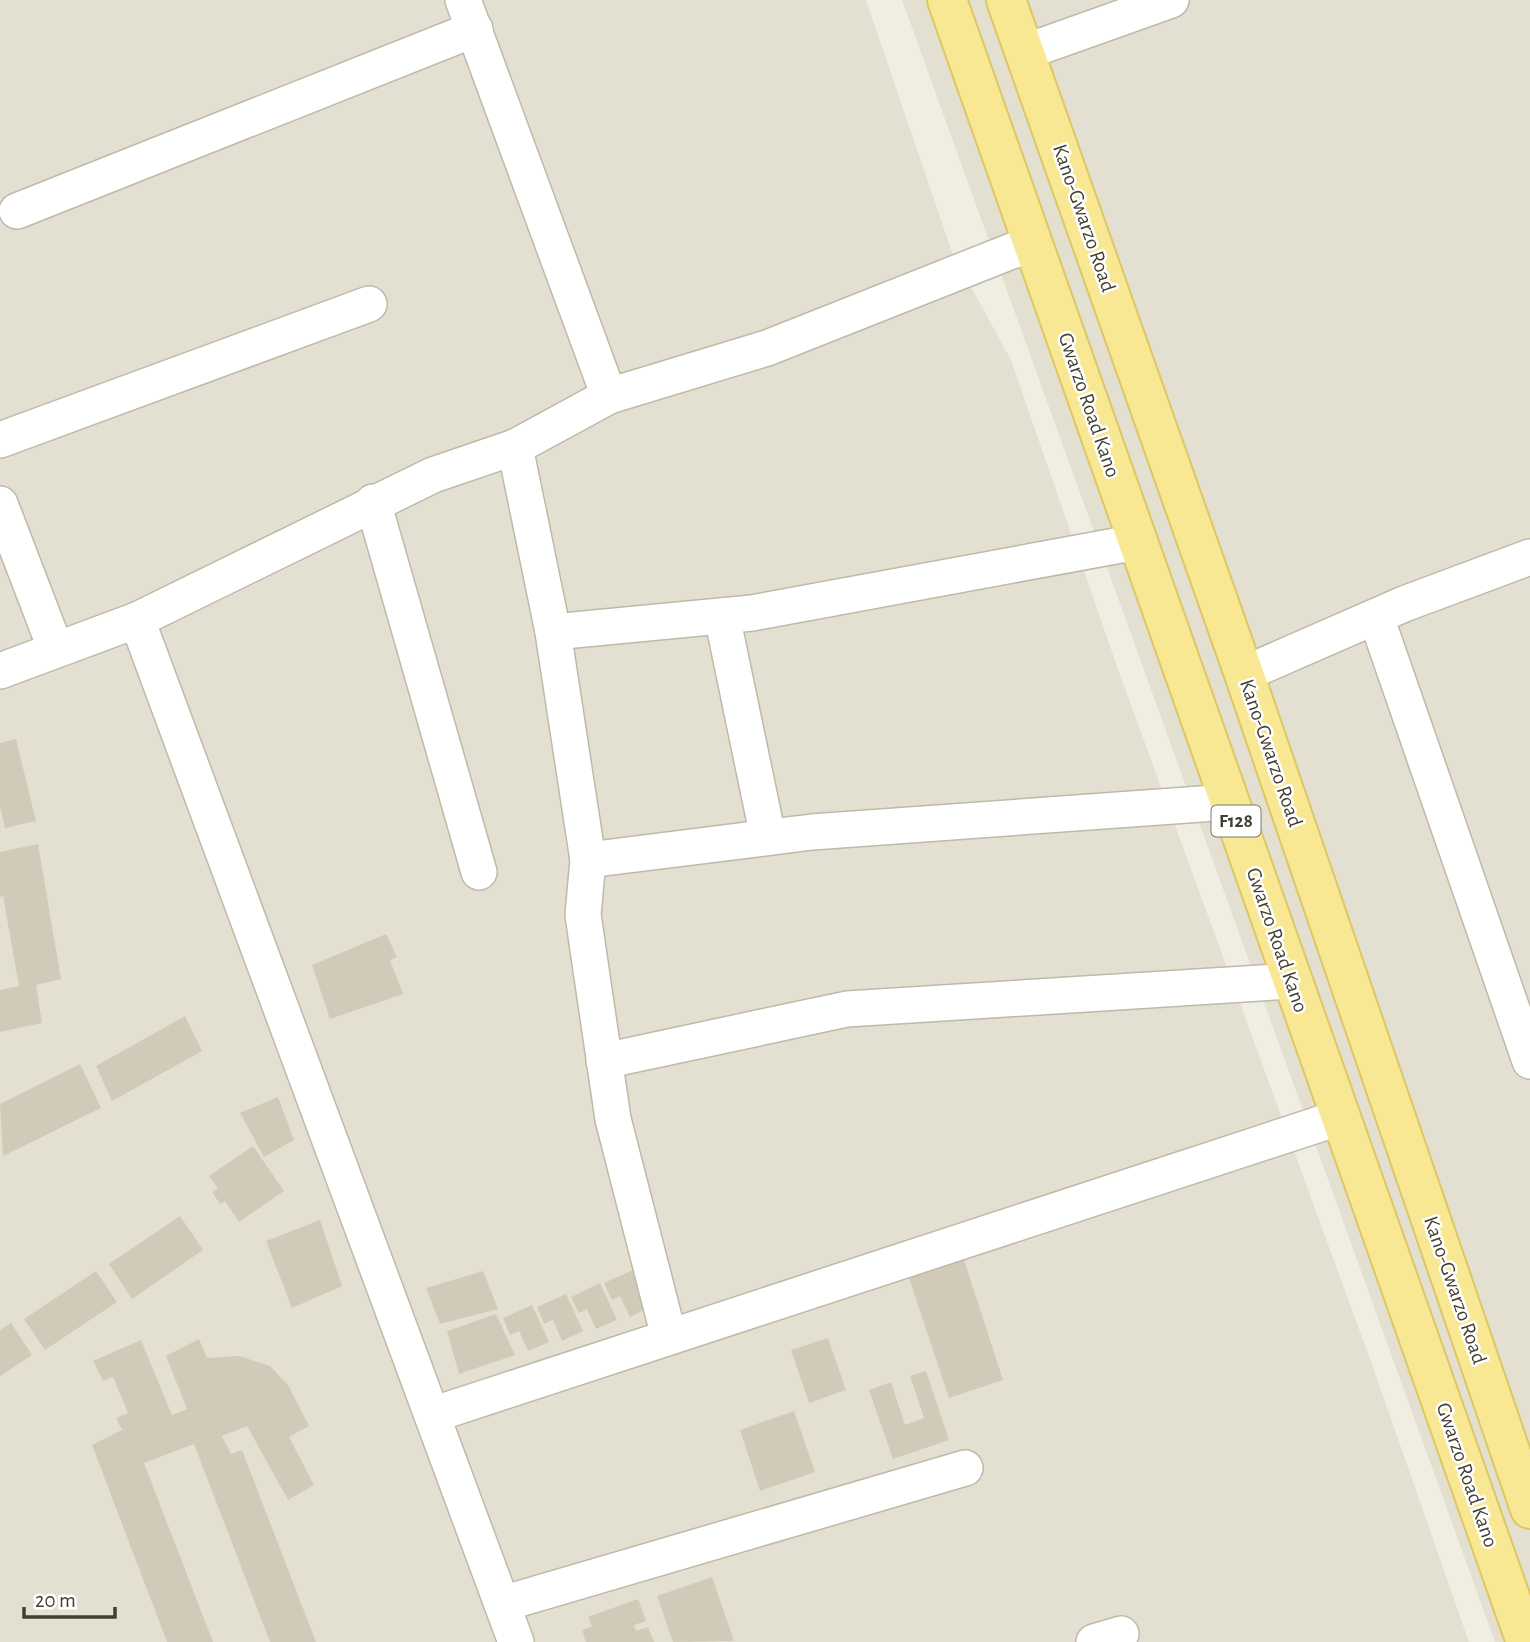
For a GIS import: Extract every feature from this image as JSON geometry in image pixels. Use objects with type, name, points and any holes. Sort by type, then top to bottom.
[{"type":"main road","name":"Gwarzo Road Kano","points":[[947,0],[1526,1642]]},
{"type":"main road","name":"Kano-Gwarzo Road","points":[[1006,0],[1244,674],[1530,1509]]},
{"type":"main road","points":[[1450,1428],[1495,1408]]},
{"type":"street","points":[[1025,52],[1171,0]]},
{"type":"street","points":[[17,211],[469,14],[609,396]]},
{"type":"street","points":[[0,671],[137,621],[373,502],[433,475],[515,447],[609,396],[767,348],[1032,243]]},
{"type":"street","points":[[0,440],[369,304]]},
{"type":"street","points":[[515,447],[553,632],[588,860],[583,915],[612,1119],[669,1337]]},
{"type":"street","points":[[373,502],[479,872]]},
{"type":"street","points":[[0,504],[56,650]]},
{"type":"street","points":[[553,632],[766,610],[1138,541]]},
{"type":"street","points":[[1244,674],[1376,617],[1530,557]]},
{"type":"street","points":[[722,616],[768,837]]},
{"type":"street","points":[[1376,617],[1530,1062]]},
{"type":"street","points":[[137,621],[516,1642]]},
{"type":"street","points":[[588,860],[768,837],[1229,802]]},
{"type":"street","points":[[604,1061],[847,1009],[1291,981]]},
{"type":"street","points":[[432,1415],[1341,1117]]},
{"type":"street","points":[[502,1604],[965,1468]]},
{"type":"shaded area","points":[[0,0],[866,0],[952,252],[1011,360],[1119,672],[1374,1370],[1469,1642],[0,1642]]},
{"type":"shaded area","points":[[902,0],[1530,0],[1530,1642],[1495,1642]]},
{"type":"building","points":[[16,739],[36,821],[5,828],[0,807],[0,743]]},
{"type":"building","points":[[38,844],[61,979],[36,985],[42,1023],[0,1032],[0,990],[19,986],[3,896],[0,897],[0,852]]},
{"type":"building","points":[[386,934],[397,957],[390,960],[403,994],[330,1019],[312,965]]},
{"type":"building","points":[[185,1016],[202,1051],[112,1101],[96,1066]]},
{"type":"building","points":[[80,1064],[101,1108],[3,1156],[0,1104]]},
{"type":"building","points":[[278,1097],[294,1140],[264,1157],[240,1113]]},
{"type":"building","points":[[253,1146],[284,1191],[239,1222],[225,1201],[220,1204],[212,1192],[218,1188],[209,1176]]},
{"type":"building","points":[[180,1216],[203,1250],[132,1299],[109,1264]]},
{"type":"building","points":[[320,1220],[342,1286],[292,1308],[266,1241]]},
{"type":"building","points":[[964,1260],[1003,1380],[949,1398],[909,1278]]},
{"type":"building","points":[[633,1270],[650,1307],[630,1317],[620,1296],[612,1300],[604,1283]]},
{"type":"building","points":[[96,1271],[117,1302],[45,1350],[24,1319]]},
{"type":"building","points":[[483,1271],[498,1309],[440,1324],[426,1288]]},
{"type":"building","points":[[600,1283],[617,1320],[596,1329],[587,1309],[579,1313],[571,1297]]},
{"type":"building","points":[[566,1294],[583,1331],[562,1341],[553,1320],[544,1324],[537,1307]]},
{"type":"building","points":[[532,1305],[549,1342],[528,1351],[519,1331],[510,1335],[503,1318]]},
{"type":"building","points":[[496,1314],[515,1355],[459,1374],[447,1331]]},
{"type":"building","points":[[11,1323],[32,1355],[0,1376],[0,1330]]},
{"type":"building","points":[[828,1338],[846,1390],[809,1403],[791,1350]]},
{"type":"building","points":[[199,1339],[207,1358],[239,1356],[270,1366],[288,1385],[309,1426],[289,1437],[314,1485],[288,1500],[247,1426],[222,1436],[231,1454],[242,1450],[316,1642],[270,1642],[194,1444],[144,1463],[213,1642],[167,1642],[92,1445],[122,1430],[116,1418],[128,1413],[113,1377],[103,1381],[93,1361],[141,1340],[172,1415],[187,1409],[166,1356]]},
{"type":"building","points":[[926,1371],[949,1440],[893,1459],[869,1390],[891,1382],[905,1425],[924,1418],[910,1376]]},
{"type":"building","points":[[794,1411],[815,1472],[760,1491],[740,1430]]},
{"type":"building","points":[[712,1577],[734,1641],[673,1642],[657,1596]]},
{"type":"building","points":[[638,1599],[646,1621],[634,1625],[636,1631],[648,1627],[654,1642],[586,1642],[582,1630],[592,1626],[588,1617]]}]
